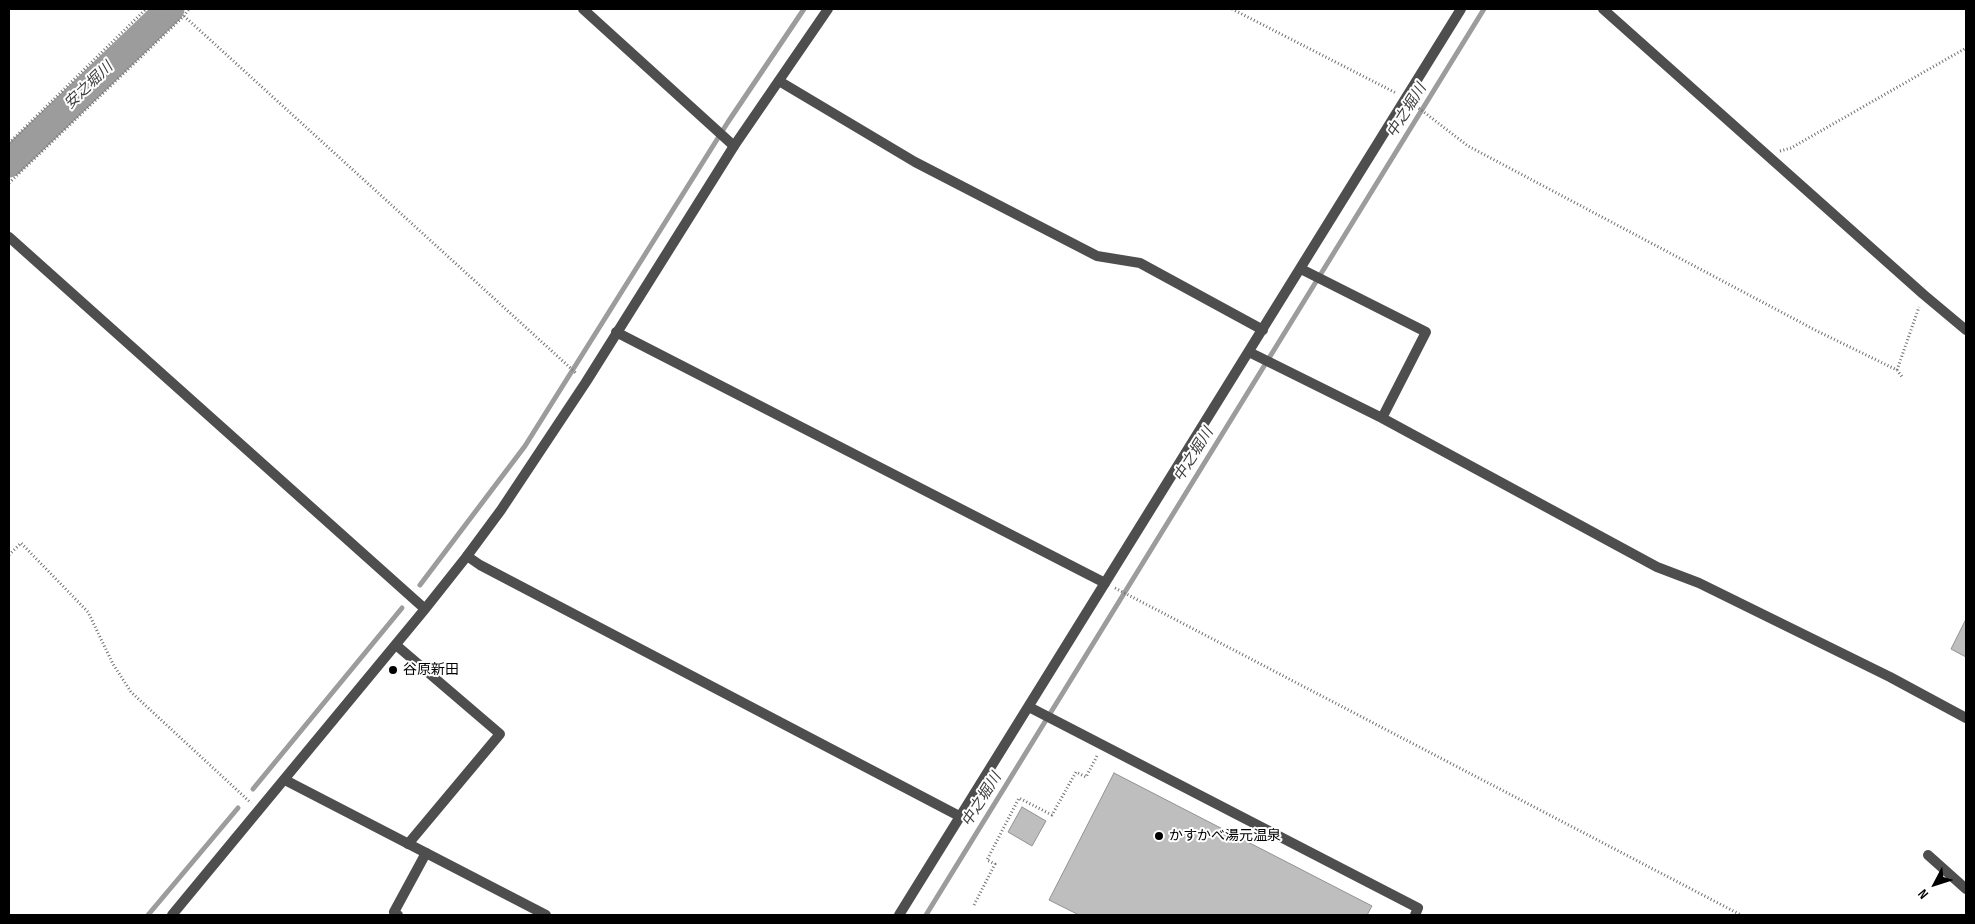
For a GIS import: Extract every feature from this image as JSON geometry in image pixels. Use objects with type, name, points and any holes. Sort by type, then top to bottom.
[{"type":"street","points":[[583,9],[731,143]]},
{"type":"street","points":[[172,915],[260,811],[467,556],[538,456],[731,143],[779,81],[828,9]]},
{"type":"street","points":[[898,915],[1461,9]]},
{"type":"street","points":[[1603,9],[1923,294],[1966,330]]},
{"type":"street","points":[[779,81],[915,162],[1088,252],[1097,256],[1140,263],[1263,330]]},
{"type":"street","points":[[9,237],[425,609]]},
{"type":"street","points":[[1301,269],[1426,332],[1382,418]]},
{"type":"street","points":[[616,332],[1105,583]]},
{"type":"street","points":[[1249,352],[1382,418],[1657,567],[1699,582],[1966,718]]},
{"type":"street","points":[[467,556],[480,565],[960,817]]},
{"type":"street","points":[[396,645],[500,734],[408,844]]},
{"type":"street","points":[[1029,707],[1418,908],[1415,915]]},
{"type":"street","points":[[285,780],[546,915]]},
{"type":"street","points":[[398,915],[394,912],[426,853]]},
{"type":"street","points":[[1928,855],[1966,888]]},
{"type":"path","points":[[9,143],[146,9]]},
{"type":"path","points":[[9,183],[184,16],[189,9]]},
{"type":"path","points":[[1232,9],[1407,98],[1468,146],[1817,331],[1897,370],[1903,378]]},
{"type":"path","points":[[184,16],[581,377]]},
{"type":"path","points":[[1768,156],[1791,148],[1966,48]]},
{"type":"path","points":[[1897,370],[1923,294]]},
{"type":"path","points":[[9,555],[21,544],[88,612],[113,664],[132,692],[260,811]]},
{"type":"path","points":[[1105,583],[1741,915]]},
{"type":"path","points":[[974,905],[995,864],[988,860],[1020,798],[1052,815],[1076,772],[1086,778],[1102,745]]},
{"type":"building","points":[[1966,619],[1966,657],[1951,649]]},
{"type":"building","name":"かすかべ湯元温泉","points":[[1114,773],[1372,906],[1367,915],[1079,915],[1049,900]]},
{"type":"building","points":[[1022,807],[1046,821],[1032,846],[1008,832]]},
{"type":"waterway","name":"安之堀川","points":[[9,163],[170,9]]},
{"type":"waterway","points":[[420,585],[525,446],[728,122],[804,9]]},
{"type":"waterway","name":"中之堀川","points":[[926,915],[1484,9]]},
{"type":"waterway","points":[[253,789],[402,608]]},
{"type":"waterway","points":[[148,915],[238,808]]},
{"type":"place","name":"谷原新田","points":[[393,670]]},
{"type":"place","name":"かすかべ湯元温泉","points":[[1159,836]]}]
